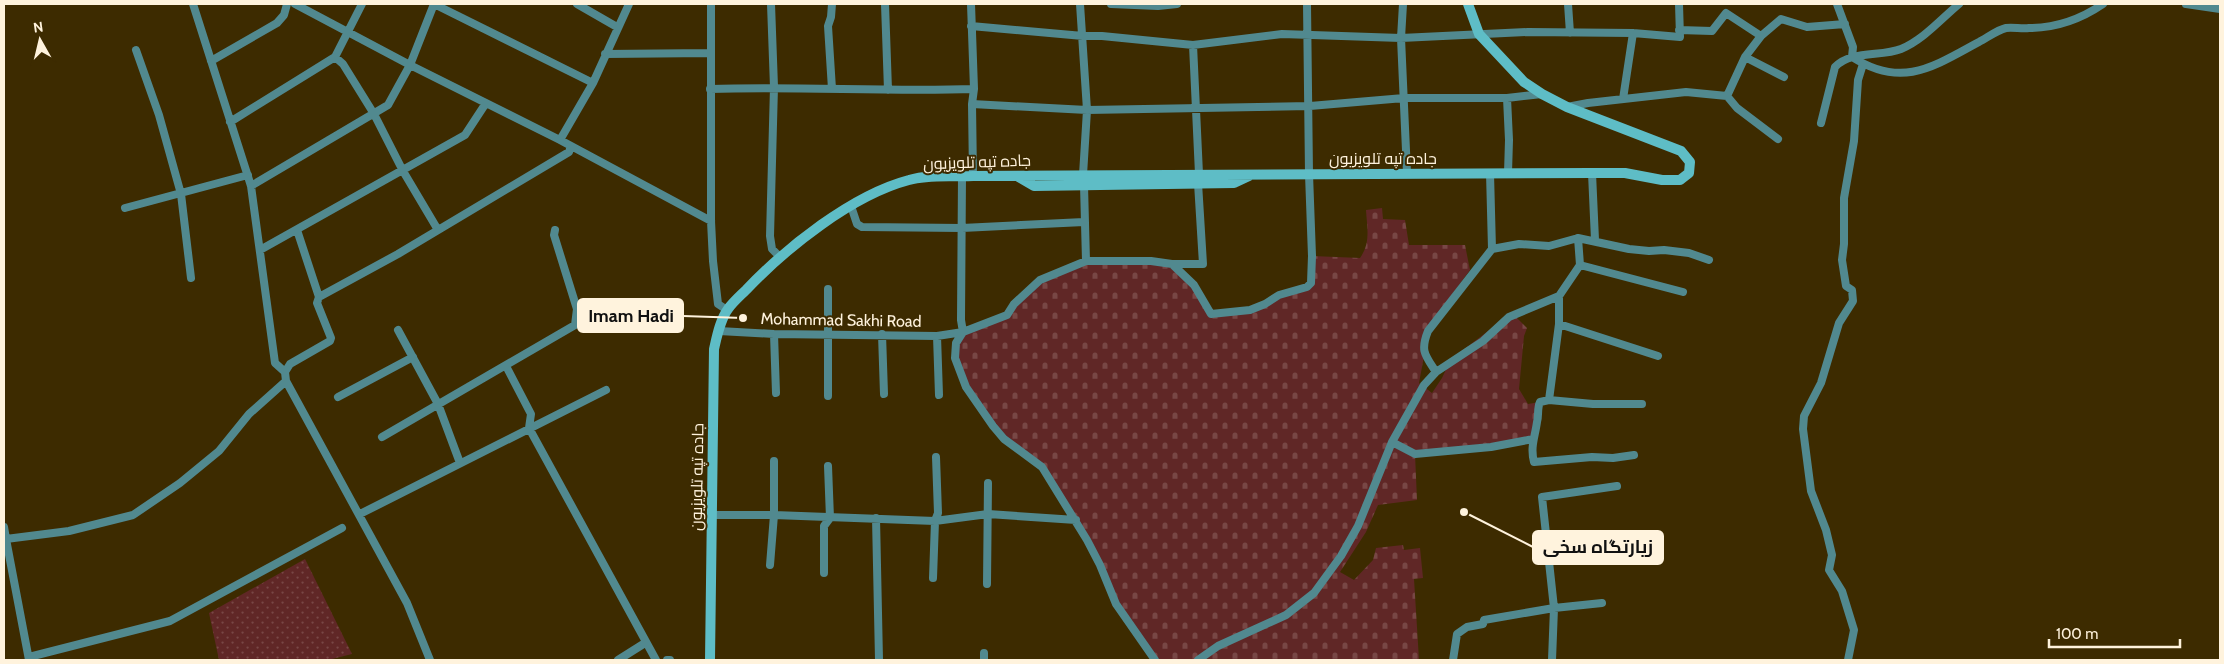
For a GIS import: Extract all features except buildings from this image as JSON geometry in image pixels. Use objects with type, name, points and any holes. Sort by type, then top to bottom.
[{"type":"street","points":[[193,4],[251,186],[275,363],[285,372]]},
{"type":"street","points":[[211,62],[277,23],[284,15],[287,4]]},
{"type":"street","points":[[295,4],[410,66],[560,140],[711,221]]},
{"type":"street","points":[[230,122],[335,57],[362,4]]},
{"type":"street","points":[[251,186],[388,105],[410,66],[434,4],[593,83]]},
{"type":"street","points":[[577,4],[617,28]]},
{"type":"street","points":[[560,140],[593,83],[604,54],[629,4]]},
{"type":"street","points":[[711,4],[711,221],[713,261],[718,304],[727,310]]},
{"type":"street","points":[[771,4],[774,87],[770,236],[772,249],[780,257]]},
{"type":"street","points":[[832,4],[831,18],[828,26],[832,89]]},
{"type":"street","points":[[884,4],[888,90]]},
{"type":"street","points":[[971,4],[974,89],[972,104],[973,176]]},
{"type":"street","points":[[1080,4],[1086,110],[1083,180],[1086,261],[1203,264],[1193,45]]},
{"type":"street","points":[[1111,4],[1158,6],[1177,4]]},
{"type":"street","points":[[1172,264],[1194,284],[1211,314],[1250,310],[1265,304],[1279,295],[1308,287],[1311,283],[1312,256],[1308,174],[1310,106],[1308,4]]},
{"type":"street","points":[[1402,4],[1401,38],[1407,174]]},
{"type":"street","points":[[1468,4],[1479,34],[1524,82],[1567,107],[1686,92],[1727,96],[1737,108],[1778,140]]},
{"type":"street","points":[[1568,4],[1570,33]]},
{"type":"street","points":[[971,26],[1193,45],[1282,34],[1401,38],[1528,32],[1633,33],[1680,36],[1679,4]]},
{"type":"street","points":[[1837,4],[1854,47],[1852,57]]},
{"type":"street","points":[[1820,123],[1835,67],[1852,57],[1892,52],[1913,44],[1959,4]]},
{"type":"street","points":[[1852,57],[1863,64],[1896,75],[1914,72],[1942,62],[2005,28],[2053,27],[2093,11],[2104,4]]},
{"type":"street","points":[[2186,4],[2220,9]]},
{"type":"street","points":[[1679,30],[1712,31],[1726,13],[1761,36]]},
{"type":"street","points":[[1727,96],[1745,57],[1761,36],[1781,19],[1807,27],[1845,24]]},
{"type":"street","points":[[1623,99],[1633,33]]},
{"type":"street","points":[[136,50],[159,115],[181,194],[191,278]]},
{"type":"street","points":[[604,54],[710,53]]},
{"type":"street","points":[[335,57],[343,64],[374,114],[403,171],[438,230]]},
{"type":"street","points":[[1745,57],[1784,77]]},
{"type":"street","points":[[1848,660],[1854,630],[1842,591],[1829,570],[1832,555],[1826,530],[1811,491],[1803,429],[1804,416],[1821,383],[1840,323],[1853,301],[1852,290],[1846,286],[1843,276],[1843,219],[1844,198],[1854,141],[1858,80],[1863,64]]},
{"type":"street","points":[[710,89],[774,87],[888,90],[974,89]]},
{"type":"street","points":[[972,104],[1086,110],[1310,106],[1404,98],[1507,98],[1542,94]]},
{"type":"street","points":[[1507,98],[1510,140],[1508,173]]},
{"type":"street","points":[[260,250],[403,171],[465,134],[486,103]]},
{"type":"street","name":"جاده تپه تلویزیون","points":[[1199,178],[1234,183],[1254,174],[1626,173],[1662,180],[1680,180],[1689,173],[1690,162],[1681,151],[1662,142],[1567,107]]},
{"type":"street","points":[[319,297],[358,277],[569,152],[571,146]]},
{"type":"street","points":[[1436,372],[1424,353],[1424,341],[1428,331],[1492,249],[1490,173]]},
{"type":"street","points":[[1592,173],[1595,240]]},
{"type":"street","points":[[125,208],[248,175]]},
{"type":"street","name":"جاده تپه تلویزیون","points":[[710,660],[714,349],[727,310],[780,257],[806,236],[851,206],[910,179],[1017,175],[1034,186],[1083,180]]},
{"type":"street","points":[[962,176],[961,320],[963,332],[956,343],[955,358],[966,386],[1004,439],[1042,467],[1076,520],[1100,565],[1116,604],[1155,660]]},
{"type":"street","points":[[1083,180],[1199,178]]},
{"type":"street","points":[[851,206],[857,224],[862,227],[962,228],[1084,222]]},
{"type":"street","points":[[297,230],[319,297],[317,302],[331,338],[330,341],[290,364],[285,372],[286,380],[407,603],[430,660]]},
{"type":"street","points":[[382,437],[575,325],[577,309],[554,235],[555,230]]},
{"type":"street","points":[[1198,660],[1226,642],[1286,614],[1314,593],[1341,556],[1358,526],[1392,442],[1424,385],[1436,372],[1482,341],[1509,317],[1559,296],[1580,265],[1578,238]]},
{"type":"street","points":[[1492,249],[1519,244],[1549,246],[1578,238],[1595,240],[1629,249],[1689,253],[1709,260]]},
{"type":"street","name":"Mohammad Sakhi Road","points":[[719,331],[774,334],[937,336],[963,332],[1007,316],[1014,304],[1040,280],[1086,261]]},
{"type":"street","points":[[1580,265],[1683,292]]},
{"type":"street","points":[[828,289],[828,396]]},
{"type":"street","points":[[1550,400],[1559,324],[1559,296]]},
{"type":"street","points":[[1559,324],[1658,356]]},
{"type":"street","points":[[398,330],[438,404],[460,463]]},
{"type":"street","points":[[774,334],[776,393]]},
{"type":"street","points":[[882,334],[884,394]]},
{"type":"street","points":[[937,336],[939,395]]},
{"type":"street","points":[[338,397],[413,356]]},
{"type":"street","points":[[506,366],[531,414],[529,428],[656,660]]},
{"type":"street","points":[[6,539],[69,531],[140,511],[193,473],[219,451],[250,414],[286,380]]},
{"type":"street","points":[[360,514],[606,390]]},
{"type":"street","points":[[1634,454],[1613,458],[1592,457],[1534,462],[1531,454],[1540,402],[1550,400],[1593,404],[1642,404]]},
{"type":"street","points":[[1392,442],[1415,454],[1491,447],[1533,439]]},
{"type":"street","points":[[932,578],[935,521],[938,513],[936,457]]},
{"type":"street","points":[[770,565],[774,515],[774,461]]},
{"type":"street","points":[[824,573],[824,526],[830,518],[828,466]]},
{"type":"street","points":[[987,584],[988,483]]},
{"type":"street","points":[[1552,660],[1554,608],[1542,496],[1617,486]]},
{"type":"street","points":[[712,515],[774,515],[935,521],[988,514],[1076,520]]},
{"type":"street","points":[[876,518],[878,660]]},
{"type":"street","points":[[4,527],[29,658],[170,620],[342,528]]},
{"type":"street","points":[[1547,547],[1610,539]]},
{"type":"street","points":[[1454,660],[1457,634],[1467,627],[1483,624],[1484,620],[1554,608],[1602,603]]},
{"type":"street","points":[[618,660],[645,643]]},
{"type":"green space","points":[[1382,208],[1383,219],[1405,220],[1409,245],[1465,245],[1470,270],[1430,324],[1419,383],[1432,393],[1451,359],[1512,313],[1527,328],[1524,336],[1519,389],[1528,404],[1540,402],[1533,439],[1415,454],[1417,500],[1378,505],[1366,532],[1340,572],[1354,580],[1373,560],[1376,548],[1403,545],[1404,550],[1420,548],[1423,578],[1414,579],[1419,660],[1155,660],[1116,604],[1100,565],[1042,467],[1004,439],[966,387],[955,358],[963,332],[1007,315],[1040,280],[1086,261],[1151,261],[1179,270],[1211,314],[1250,310],[1307,287],[1312,256],[1360,258],[1367,241],[1366,210]]},
{"type":"green space","points":[[305,559],[352,654],[328,660],[219,660],[209,613]]},
{"type":"place","name":"Imam Hadi","points":[[743,318]]},
{"type":"place","name":"زیارتگاه سخی","points":[[1464,512]]}]
